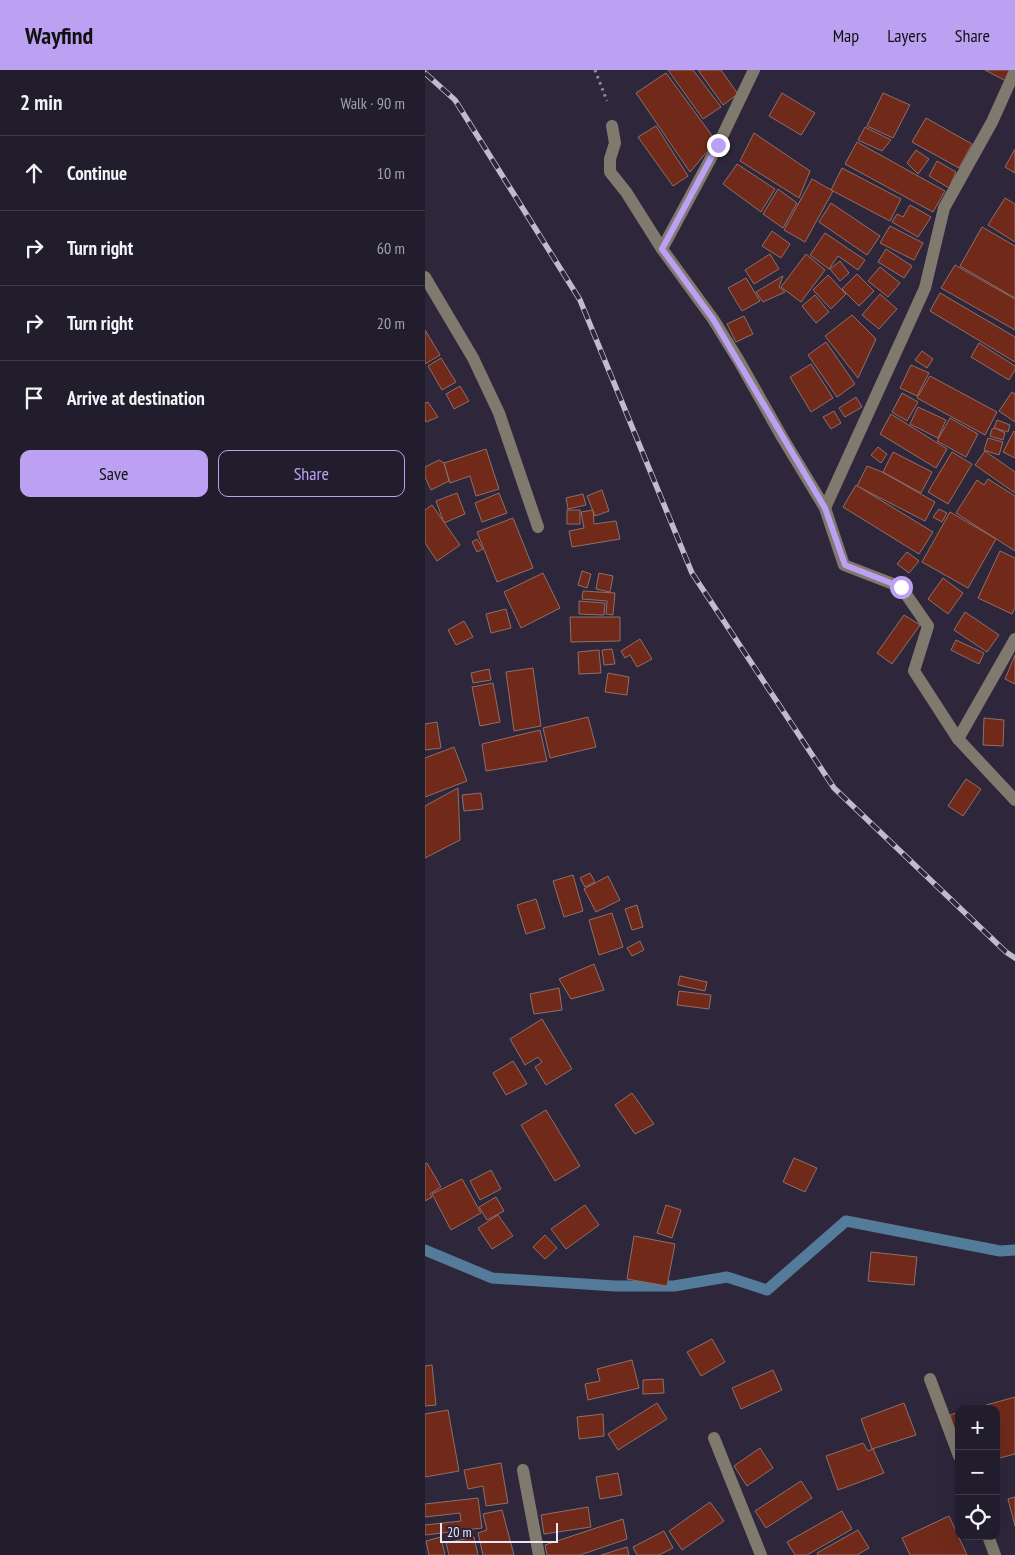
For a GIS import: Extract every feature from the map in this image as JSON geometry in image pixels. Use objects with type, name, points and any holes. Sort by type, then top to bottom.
[{"type":"street","points":[[662,249],[718,145],[754,70]]},
{"type":"street","points":[[825,508],[925,288],[945,208],[993,122],[1015,71]]},
{"type":"street","points":[[612,126],[615,142],[610,159],[610,172],[626,192],[662,249],[718,327],[825,508],[845,565],[901,587],[928,626],[914,671],[957,739],[1015,800]]},
{"type":"street","points":[[425,276],[473,358],[499,413],[538,526]]},
{"type":"street","points":[[957,739],[1015,639]]},
{"type":"street","points":[[930,1379],[957,1450]]},
{"type":"street","points":[[715,1438],[761,1555]]},
{"type":"street","points":[[523,1470],[539,1555]]},
{"type":"street","points":[[989,1540],[995,1555]]},
{"type":"path","points":[[595,70],[606,97],[612,126]]},
{"type":"building","points":[[668,70],[693,70],[721,107],[703,119]]},
{"type":"building","points":[[698,70],[721,70],[738,94],[723,105]]},
{"type":"building","points":[[985,70],[1010,70],[1006,81]]},
{"type":"building","points":[[666,73],[716,141],[690,172],[636,93]]},
{"type":"building","points":[[782,93],[815,113],[801,135],[769,116]]},
{"type":"building","points":[[883,93],[910,105],[893,138],[867,126]]},
{"type":"building","points":[[926,118],[972,144],[959,168],[912,142]]},
{"type":"building","points":[[656,126],[688,176],[673,186],[638,137]]},
{"type":"building","points":[[865,127],[891,140],[882,151],[858,140]]},
{"type":"building","points":[[754,133],[810,171],[799,198],[740,161]]},
{"type":"building","points":[[857,142],[945,191],[933,212],[845,164]]},
{"type":"building","points":[[1015,149],[1015,173],[1005,167]]},
{"type":"building","points":[[916,150],[929,159],[918,174],[907,163]]},
{"type":"building","points":[[937,161],[956,172],[949,188],[929,176]]},
{"type":"building","points":[[737,164],[775,189],[761,212],[723,184]]},
{"type":"building","points":[[842,168],[901,199],[890,221],[831,190]]},
{"type":"building","points":[[812,179],[833,191],[805,242],[784,230]]},
{"type":"building","points":[[778,189],[797,203],[783,228],[763,214]]},
{"type":"building","points":[[1005,198],[1015,204],[1015,242],[988,225]]},
{"type":"building","points":[[831,203],[880,236],[867,255],[819,222]]},
{"type":"building","points":[[910,205],[931,217],[918,237],[892,222],[897,214],[903,217]]},
{"type":"building","points":[[890,226],[923,243],[914,260],[880,243]]},
{"type":"building","points":[[982,227],[1015,246],[1015,298],[960,266]]},
{"type":"building","points":[[772,231],[790,244],[781,258],[762,246]]},
{"type":"building","points":[[825,233],[865,260],[858,270],[838,256],[829,269],[810,255]]},
{"type":"building","points":[[886,249],[912,266],[904,278],[878,262]]},
{"type":"building","points":[[770,254],[779,269],[754,284],[745,270]]},
{"type":"building","points":[[806,254],[825,270],[801,302],[781,287]]},
{"type":"building","points":[[840,261],[849,273],[840,281],[830,269]]},
{"type":"building","points":[[955,265],[1015,299],[1015,330],[941,288]]},
{"type":"building","points":[[880,267],[900,283],[888,297],[868,281]]},
{"type":"building","points":[[857,274],[874,291],[859,306],[842,289]]},
{"type":"building","points":[[828,275],[846,294],[831,309],[813,290]]},
{"type":"building","points":[[783,276],[779,287],[785,292],[763,302],[756,292]]},
{"type":"building","points":[[746,278],[760,301],[742,311],[728,288]]},
{"type":"building","points":[[940,293],[1015,337],[1015,362],[930,311]]},
{"type":"building","points":[[880,294],[897,309],[879,329],[862,315]]},
{"type":"building","points":[[815,295],[829,312],[816,323],[802,306]]},
{"type":"building","points":[[852,315],[876,339],[858,378],[825,336]]},
{"type":"building","points":[[744,316],[753,334],[736,342],[727,324]]},
{"type":"building","points":[[425,330],[440,355],[425,364]]},
{"type":"building","points":[[826,342],[855,384],[837,397],[808,355]]},
{"type":"building","points":[[979,343],[1015,366],[1015,370],[1009,380],[971,357]]},
{"type":"building","points":[[922,351],[933,359],[927,368],[915,360]]},
{"type":"building","points":[[441,358],[456,382],[442,390],[428,366]]},
{"type":"building","points":[[811,364],[833,398],[811,412],[790,377]]},
{"type":"building","points":[[911,365],[929,373],[917,396],[900,388]]},
{"type":"building","points":[[930,376],[997,412],[985,435],[917,398]]},
{"type":"building","points":[[460,386],[469,401],[454,409],[446,394]]},
{"type":"building","points":[[1012,392],[1015,394],[1015,422],[999,411]]},
{"type":"building","points":[[902,393],[918,402],[907,421],[892,412]]},
{"type":"building","points":[[856,397],[862,407],[845,417],[839,408]]},
{"type":"building","points":[[428,402],[438,417],[426,422],[425,403]]},
{"type":"building","points":[[918,407],[946,420],[938,438],[910,424]]},
{"type":"building","points":[[834,411],[841,423],[831,429],[823,417]]},
{"type":"building","points":[[891,414],[947,449],[936,468],[880,434]]},
{"type":"building","points":[[950,418],[978,434],[966,457],[937,441]]},
{"type":"building","points":[[997,420],[1010,425],[1008,432],[994,428]]},
{"type":"building","points":[[995,428],[1005,433],[1003,440],[990,436],[992,429]]},
{"type":"building","points":[[1015,432],[1015,458],[1003,452]]},
{"type":"building","points":[[988,438],[1003,442],[999,455],[984,450]]},
{"type":"building","points":[[878,447],[887,454],[881,463],[871,455]]},
{"type":"building","points":[[486,449],[499,489],[476,496],[470,476],[450,483],[444,463]]},
{"type":"building","points":[[985,451],[1015,472],[1015,493],[975,465]]},
{"type":"building","points":[[893,452],[932,472],[921,493],[883,472]]},
{"type":"building","points":[[952,452],[972,464],[948,504],[928,492]]},
{"type":"building","points":[[439,460],[444,463],[449,481],[431,490],[425,477],[425,467]]},
{"type":"building","points":[[867,466],[882,472],[935,502],[925,521],[857,486]]},
{"type":"building","points":[[988,479],[1015,496],[1015,551],[956,513],[977,480],[984,485]]},
{"type":"building","points":[[856,485],[933,532],[919,554],[843,507]]},
{"type":"building","points":[[602,490],[609,511],[595,516],[587,496]]},
{"type":"building","points":[[457,493],[465,514],[444,523],[436,501]]},
{"type":"building","points":[[499,493],[507,513],[482,522],[475,503]]},
{"type":"building","points":[[583,494],[586,505],[568,509],[566,498]]},
{"type":"building","points":[[432,505],[460,545],[437,561],[425,543],[425,510]]},
{"type":"building","points":[[939,509],[947,513],[942,522],[933,517]]},
{"type":"building","points":[[567,510],[580,510],[580,524],[567,524]]},
{"type":"building","points":[[593,510],[594,524],[616,521],[620,539],[572,547],[569,531],[584,528],[581,512]]},
{"type":"building","points":[[950,512],[996,539],[968,588],[922,562]]},
{"type":"building","points":[[513,518],[533,568],[497,582],[477,532]]},
{"type":"building","points":[[477,539],[483,549],[477,552],[472,542]]},
{"type":"building","points":[[1000,551],[1015,558],[1015,608],[1012,614],[978,598]]},
{"type":"building","points":[[907,552],[919,561],[909,573],[897,564]]},
{"type":"building","points":[[582,571],[591,574],[587,588],[578,585]]},
{"type":"building","points":[[543,573],[560,608],[521,628],[504,592]]},
{"type":"building","points":[[599,573],[613,576],[610,592],[596,589]]},
{"type":"building","points":[[943,578],[963,593],[948,614],[928,599]]},
{"type":"building","points":[[583,591],[615,593],[613,615],[606,614],[607,601],[582,599]]},
{"type":"building","points":[[579,601],[605,603],[604,615],[579,614]]},
{"type":"building","points":[[506,609],[511,628],[491,633],[486,614]]},
{"type":"building","points":[[965,612],[999,635],[987,652],[954,630]]},
{"type":"building","points":[[904,615],[920,625],[892,664],[877,653]]},
{"type":"building","points":[[570,617],[620,617],[620,641],[571,642]]},
{"type":"building","points":[[464,621],[473,637],[456,645],[448,630]]},
{"type":"building","points":[[640,639],[652,659],[637,667],[630,655],[625,658],[621,651]]},
{"type":"building","points":[[956,640],[984,653],[979,664],[951,650]]},
{"type":"building","points":[[612,649],[615,664],[604,665],[602,650]]},
{"type":"building","points":[[599,650],[601,673],[579,674],[578,652]]},
{"type":"building","points":[[1015,655],[1015,684],[1005,679]]},
{"type":"building","points":[[533,668],[541,726],[514,731],[506,672]]},
{"type":"building","points":[[489,669],[491,680],[473,683],[471,673]]},
{"type":"building","points":[[608,673],[629,677],[627,695],[605,692]]},
{"type":"building","points":[[493,683],[500,722],[480,726],[472,687]]},
{"type":"building","points":[[588,717],[596,747],[550,758],[543,728]]},
{"type":"building","points":[[984,718],[1004,720],[1003,746],[983,745]]},
{"type":"building","points":[[437,722],[441,748],[425,750],[425,724]]},
{"type":"building","points":[[540,730],[547,761],[486,771],[482,744]]},
{"type":"building","points":[[454,747],[467,781],[425,797],[425,758]]},
{"type":"building","points":[[966,779],[981,789],[963,816],[948,806]]},
{"type":"building","points":[[458,788],[460,840],[425,858],[425,806]]},
{"type":"building","points":[[481,793],[483,809],[464,811],[462,795]]},
{"type":"building","points":[[590,873],[595,882],[585,887],[580,878]]},
{"type":"building","points":[[573,875],[583,911],[564,917],[553,881]]},
{"type":"building","points":[[608,876],[620,900],[596,912],[584,889]]},
{"type":"building","points":[[536,899],[545,928],[526,934],[517,905]]},
{"type":"building","points":[[637,905],[643,927],[632,930],[625,909]]},
{"type":"building","points":[[612,913],[623,947],[599,955],[589,920]]},
{"type":"building","points":[[640,941],[644,950],[632,956],[627,948]]},
{"type":"building","points":[[594,964],[604,990],[571,999],[559,979]]},
{"type":"building","points":[[680,976],[707,982],[705,991],[678,985]]},
{"type":"building","points":[[559,988],[562,1010],[534,1014],[530,994]]},
{"type":"building","points":[[679,991],[711,995],[709,1009],[677,1005]]},
{"type":"building","points":[[542,1019],[572,1069],[546,1085],[535,1067],[542,1062],[538,1057],[525,1065],[510,1039]]},
{"type":"building","points":[[513,1061],[527,1084],[506,1095],[493,1073]]},
{"type":"building","points":[[632,1093],[654,1124],[635,1134],[615,1105]]},
{"type":"building","points":[[546,1110],[580,1166],[555,1181],[521,1125]]},
{"type":"building","points":[[794,1158],[817,1168],[805,1192],[783,1182]]},
{"type":"building","points":[[427,1163],[441,1187],[430,1194],[432,1197],[425,1201],[425,1164]]},
{"type":"building","points":[[491,1170],[501,1189],[480,1200],[470,1181]]},
{"type":"building","points":[[462,1179],[481,1213],[451,1230],[432,1194]]},
{"type":"building","points":[[496,1197],[504,1211],[487,1220],[479,1207]]},
{"type":"building","points":[[585,1205],[599,1225],[566,1249],[551,1229]]},
{"type":"building","points":[[666,1205],[681,1210],[672,1238],[657,1233]]},
{"type":"building","points":[[498,1215],[513,1236],[492,1249],[478,1228]]},
{"type":"building","points":[[545,1235],[557,1248],[545,1259],[533,1247]]},
{"type":"building","points":[[634,1236],[675,1244],[667,1286],[627,1279]]},
{"type":"building","points":[[871,1252],[917,1257],[914,1285],[868,1281]]},
{"type":"building","points":[[712,1339],[725,1362],[701,1376],[687,1352]]},
{"type":"building","points":[[632,1360],[639,1388],[588,1400],[585,1384],[600,1381],[597,1369]]},
{"type":"building","points":[[432,1365],[436,1405],[425,1406],[425,1366]]},
{"type":"building","points":[[773,1370],[782,1390],[741,1409],[732,1388]]},
{"type":"building","points":[[663,1379],[664,1393],[643,1394],[643,1380]]},
{"type":"building","points":[[1015,1397],[1015,1454],[1000,1458],[1000,1405],[986,1405]]},
{"type":"building","points":[[657,1403],[667,1419],[618,1450],[608,1434]]},
{"type":"building","points":[[904,1403],[916,1435],[872,1449],[861,1419]]},
{"type":"building","points":[[448,1410],[459,1471],[425,1477],[425,1414]]},
{"type":"building","points":[[955,1413],[955,1433],[950,1415]]},
{"type":"building","points":[[603,1414],[604,1436],[579,1439],[577,1417]]},
{"type":"building","points":[[863,1443],[868,1451],[873,1449],[884,1473],[838,1490],[826,1456]]},
{"type":"building","points":[[760,1448],[773,1468],[747,1486],[734,1466]]},
{"type":"building","points":[[501,1463],[508,1503],[486,1506],[483,1486],[468,1489],[464,1470]]},
{"type":"building","points":[[618,1473],[622,1495],[600,1499],[596,1477]]},
{"type":"building","points":[[801,1481],[812,1498],[766,1528],[755,1511]]},
{"type":"building","points":[[1015,1497],[1015,1526],[1008,1499]]},
{"type":"building","points":[[478,1498],[482,1528],[425,1535],[425,1525],[461,1521],[460,1513],[425,1517],[425,1504]]},
{"type":"building","points":[[710,1502],[724,1521],[682,1550],[669,1531]]},
{"type":"building","points":[[588,1507],[591,1527],[544,1534],[541,1515]]},
{"type":"building","points":[[502,1510],[514,1555],[483,1555],[478,1533],[487,1530],[483,1514]]},
{"type":"building","points":[[842,1511],[852,1529],[807,1555],[795,1555],[787,1542]]},
{"type":"building","points":[[949,1516],[955,1529],[955,1540],[960,1540],[967,1555],[910,1555],[902,1538]]},
{"type":"building","points":[[623,1519],[627,1539],[580,1555],[547,1555],[545,1545]]},
{"type":"building","points":[[858,1530],[869,1548],[857,1555],[818,1555],[817,1553]]},
{"type":"building","points":[[664,1531],[673,1548],[659,1555],[637,1555],[633,1547]]},
{"type":"building","points":[[441,1537],[445,1555],[429,1555],[426,1541]]},
{"type":"building","points":[[474,1537],[478,1555],[449,1555],[446,1543]]},
{"type":"building","points":[[627,1547],[629,1555],[601,1555]]},
{"type":"waterway","points":[[425,1250],[492,1278],[615,1286],[674,1286],[727,1277],[767,1290],[846,1221],[1000,1251],[1015,1250]]},
{"type":"railway","points":[[425,73],[455,100],[580,300],[692,573],[834,788],[1006,952],[1015,958]]},
{"type":"route","points":[[718,145],[662,249],[713,319],[825,508],[845,565],[901,587]]}]
